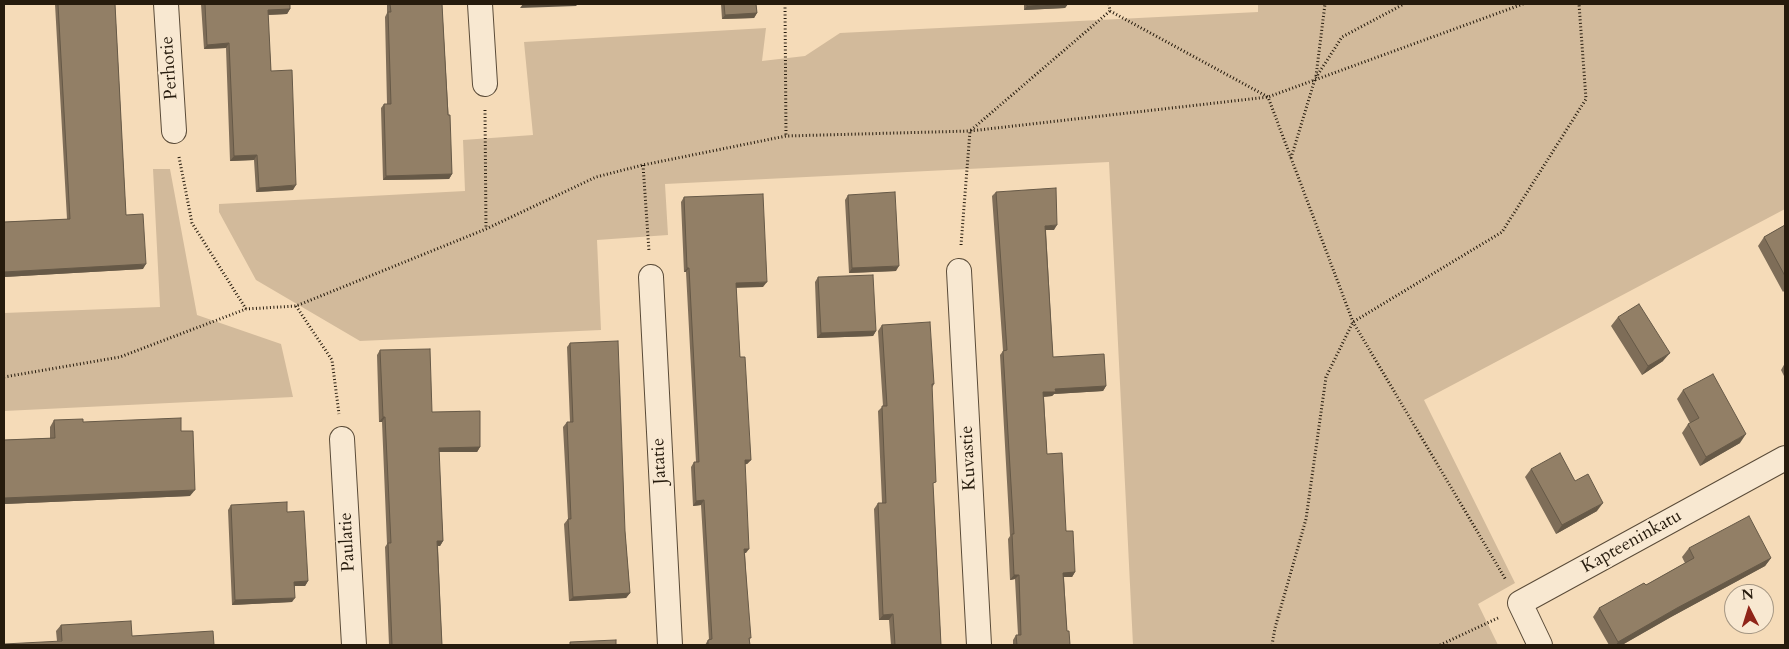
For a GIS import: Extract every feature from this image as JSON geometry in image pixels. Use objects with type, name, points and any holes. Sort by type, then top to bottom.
[{"type":"street","name":"Perhotie","points":[[166,4],[174,131]]},
{"type":"street","points":[[480,4],[484,84]]},
{"type":"street","name":"Kuvastie","points":[[959,271],[979,645]]},
{"type":"street","name":"Jatatie","points":[[651,277],[670,645]]},
{"type":"street","name":"Paulatie","points":[[342,439],[354,645]]},
{"type":"street","name":"Kapteeninkatu","points":[[1520,603],[1785,458]]},
{"type":"street","points":[[1520,603],[1540,645]]},
{"type":"path","points":[[785,4],[786,136]]},
{"type":"path","points":[[1109,4],[1110,11]]},
{"type":"path","points":[[1291,158],[1315,79],[1325,4]]},
{"type":"path","points":[[1315,79],[1342,37],[1404,4]]},
{"type":"path","points":[[4,377],[120,357],[246,309],[296,306],[486,228],[596,177],[643,165],[786,136],[970,131],[1268,97],[1523,4]]},
{"type":"path","points":[[1272,645],[1275,628],[1306,520],[1326,377],[1354,322],[1502,232],[1586,99],[1579,4]]},
{"type":"path","points":[[1110,11],[1268,97],[1354,322],[1520,603],[1503,615],[1440,645]]},
{"type":"path","points":[[959,271],[970,131],[1110,11]]},
{"type":"path","points":[[484,84],[486,228]]},
{"type":"path","points":[[174,131],[192,223],[246,309]]},
{"type":"path","points":[[643,165],[651,277]]},
{"type":"path","points":[[296,306],[332,360],[342,439]]},
{"type":"shaded area","points":[[1258,4],[1785,4],[1785,209],[1424,400],[1515,583],[1478,604],[1498,645],[1133,645],[1109,162],[665,184],[668,235],[597,240],[601,330],[360,341],[256,280],[219,212],[219,204],[465,191],[463,140],[533,135],[524,42],[766,28],[762,61],[805,56],[840,33],[1258,12]]},
{"type":"shaded area","points":[[153,169],[170,169],[197,315],[281,344],[293,397],[4,411],[4,313],[160,307]]},
{"type":"building","points":[[58,4],[115,4],[126,215],[143,214],[146,264],[4,272],[4,222],[70,219]]},
{"type":"building","points":[[205,4],[290,4],[290,9],[268,10],[271,71],[292,70],[296,185],[259,188],[257,155],[234,156],[229,43],[207,45]]},
{"type":"building","points":[[390,4],[442,4],[452,174],[386,176],[384,104],[391,104],[388,12],[391,12]]},
{"type":"building","points":[[724,4],[756,4],[757,13],[725,15]]},
{"type":"building","points":[[1027,4],[1066,4],[1027,6]]},
{"type":"building","points":[[1056,188],[1057,225],[1045,226],[1053,357],[1104,354],[1106,386],[1055,389],[1056,392],[1043,392],[1047,454],[1062,453],[1066,531],[1073,531],[1075,572],[1063,573],[1067,631],[1069,631],[1070,645],[1017,645],[1016,635],[1021,635],[1019,575],[1014,575],[1012,534],[1014,534],[1003,351],[1007,350],[996,192]]},
{"type":"building","points":[[895,192],[899,266],[852,268],[848,195]]},
{"type":"building","points":[[763,194],[767,282],[736,283],[740,357],[745,357],[751,460],[745,460],[749,549],[744,549],[751,638],[749,638],[750,645],[708,645],[708,640],[712,639],[704,500],[696,501],[694,462],[699,462],[684,197]]},
{"type":"building","points":[[1785,225],[1785,276],[1764,237]]},
{"type":"building","points":[[873,275],[876,331],[821,333],[818,277]]},
{"type":"building","points":[[1639,304],[1670,353],[1648,366],[1618,317]]},
{"type":"building","points":[[930,322],[934,384],[932,384],[936,482],[933,483],[941,645],[895,645],[893,614],[883,615],[878,503],[886,503],[882,406],[887,406],[882,325]]},
{"type":"building","points":[[618,341],[625,531],[630,593],[573,597],[568,519],[571,519],[567,422],[573,422],[570,343]]},
{"type":"building","points":[[430,349],[432,412],[480,411],[480,447],[439,448],[443,541],[437,541],[442,645],[392,645],[388,543],[391,543],[380,350]]},
{"type":"building","points":[[1713,374],[1746,434],[1706,457],[1688,424],[1699,418],[1683,390]]},
{"type":"building","points":[[181,418],[181,431],[193,431],[195,490],[4,498],[4,440],[55,438],[54,420],[83,419],[83,422]]},
{"type":"building","points":[[1560,453],[1575,481],[1588,474],[1603,503],[1562,525],[1531,469]]},
{"type":"building","points":[[287,502],[287,512],[304,511],[308,581],[294,582],[295,598],[235,600],[231,505]]},
{"type":"building","points":[[1749,516],[1771,558],[1618,642],[1599,608],[1644,583],[1646,585],[1694,558],[1689,548]]},
{"type":"building","points":[[131,621],[132,636],[213,631],[214,645],[4,645],[62,641],[61,625]]},
{"type":"building","points":[[616,640],[616,645],[570,645],[570,642]]}]
